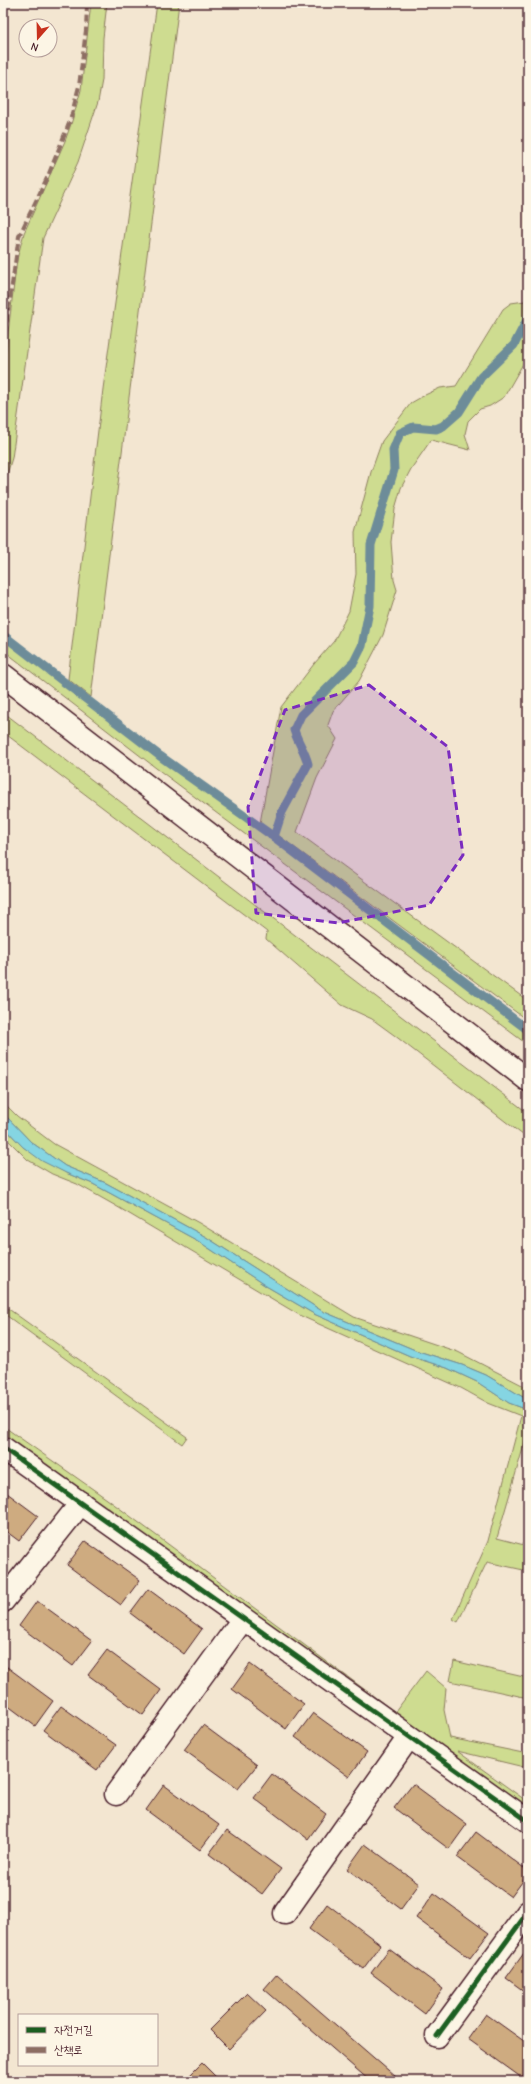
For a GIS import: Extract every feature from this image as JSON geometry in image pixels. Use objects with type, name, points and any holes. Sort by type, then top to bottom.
[{"type":"street","points":[[3,675],[528,1080]]},
{"type":"street","points":[[3,1448],[409,1738],[528,1821]]},
{"type":"street","points":[[3,1601],[81,1503]]},
{"type":"street","points":[[116,1794],[244,1619]]},
{"type":"street","points":[[285,1913],[409,1738]]},
{"type":"street","points":[[437,2036],[528,1912]]},
{"type":"highlighted area","points":[[369,685],[448,747],[463,855],[429,905],[338,923],[256,913],[248,807],[285,710]]},
{"type":"green space","points":[[91,3],[107,3],[103,38],[102,80],[98,102],[78,162],[43,238],[12,458],[3,487],[3,374],[17,259],[24,233],[65,141],[81,90]]},
{"type":"green space","points":[[157,3],[179,3],[91,697],[68,679],[103,389]]},
{"type":"green space","points":[[528,293],[528,313],[512,344],[480,376],[457,411],[442,424],[436,427],[413,424],[398,431],[391,450],[392,470],[388,486],[380,504],[368,545],[368,605],[360,645],[352,661],[299,713],[291,731],[303,755],[305,763],[280,811],[273,832],[260,823],[281,707],[334,641],[349,611],[356,574],[355,532],[371,472],[382,441],[411,403],[440,388],[456,386],[503,309],[511,303],[525,301]]},
{"type":"green space","points":[[528,323],[528,355],[504,397],[490,406],[480,409],[468,421],[465,434],[470,450],[431,440],[411,469],[401,488],[395,509],[391,542],[394,580],[397,590],[383,635],[359,681],[333,711],[328,725],[337,739],[317,778],[297,832],[528,1001],[528,1021],[278,835],[284,812],[310,764],[307,751],[300,741],[296,731],[302,716],[356,664],[365,646],[373,606],[373,546],[397,470],[396,450],[402,434],[413,429],[437,431],[445,428],[460,413],[483,379],[515,346]]},
{"type":"green space","points":[[3,638],[158,757],[274,840],[528,1033],[528,1045],[156,768],[3,650]]},
{"type":"green space","points":[[3,712],[528,1113],[528,1139],[372,1019],[342,1005],[266,939],[267,932],[3,732]]},
{"type":"green space","points":[[3,1102],[17,1116],[54,1144],[199,1223],[354,1317],[458,1352],[528,1388],[528,1400],[486,1375],[462,1365],[415,1350],[322,1311],[206,1237],[106,1183],[65,1166],[31,1142],[3,1113]]},
{"type":"green space","points":[[3,1126],[23,1147],[66,1173],[93,1184],[198,1241],[266,1286],[314,1314],[410,1356],[447,1368],[477,1382],[509,1403],[528,1410],[528,1431],[497,1538],[528,1546],[528,1571],[487,1562],[458,1622],[453,1619],[488,1541],[521,1416],[488,1403],[461,1388],[301,1316],[116,1206],[77,1184],[52,1174],[28,1160],[3,1135]]},
{"type":"green space","points":[[3,1305],[187,1437],[182,1444],[3,1313]]},
{"type":"green space","points":[[3,1426],[107,1499],[395,1712],[426,1671],[446,1688],[444,1710],[450,1738],[528,1754],[528,1768],[457,1751],[528,1802],[528,1812],[3,1441]]},
{"type":"green space","points":[[454,1661],[528,1678],[528,1698],[450,1681]]},
{"type":"water","points":[[3,1113],[31,1142],[65,1166],[106,1183],[206,1237],[322,1311],[415,1350],[462,1365],[486,1375],[528,1400],[528,1410],[509,1403],[477,1382],[447,1368],[410,1356],[314,1314],[266,1286],[198,1241],[93,1184],[42,1161],[23,1147],[3,1126]]},
{"type":"building","points":[[3,1490],[38,1516],[19,1541],[3,1529]]},
{"type":"building","points":[[85,1541],[140,1580],[121,1605],[67,1565]]},
{"type":"building","points":[[148,1589],[202,1629],[184,1654],[130,1613]]},
{"type":"building","points":[[37,1601],[92,1641],[73,1666],[19,1626]]},
{"type":"building","points":[[107,1650],[161,1690],[143,1715],[88,1675]]},
{"type":"building","points":[[3,1664],[53,1701],[35,1726],[3,1702]]},
{"type":"building","points":[[250,1664],[304,1704],[286,1729],[232,1689]]},
{"type":"building","points":[[61,1706],[116,1745],[97,1770],[43,1730]]},
{"type":"building","points":[[313,1713],[367,1752],[349,1777],[295,1737]]},
{"type":"building","points":[[203,1725],[257,1765],[238,1789],[184,1750]]},
{"type":"building","points":[[272,1774],[326,1814],[308,1839],[254,1798]]},
{"type":"building","points":[[413,1784],[467,1824],[449,1849],[394,1808]]},
{"type":"building","points":[[164,1785],[219,1825],[200,1850],[146,1810]]},
{"type":"building","points":[[227,1830],[281,1869],[262,1894],[209,1854]]},
{"type":"building","points":[[476,1832],[528,1871],[528,1874],[511,1897],[457,1857]]},
{"type":"building","points":[[365,1844],[419,1884],[401,1909],[347,1869]]},
{"type":"building","points":[[434,1893],[489,1933],[470,1958],[416,1918]]},
{"type":"building","points":[[327,1904],[381,1945],[363,1969],[309,1929]]},
{"type":"building","points":[[389,1949],[443,1989],[425,2014],[371,1973]]},
{"type":"building","points":[[524,1953],[528,1956],[528,1994],[506,1978]]},
{"type":"building","points":[[277,1974],[396,2077],[392,2081],[370,2081],[264,1989]]},
{"type":"building","points":[[247,1993],[266,2011],[229,2049],[210,2030]]},
{"type":"building","points":[[486,2014],[528,2044],[528,2070],[522,2078],[468,2039]]},
{"type":"building","points":[[202,2063],[220,2081],[184,2081]]},
{"type":"waterway","points":[[274,837],[282,812],[308,764],[294,730],[301,715],[354,662],[362,646],[370,606],[371,545],[394,470],[393,450],[400,433],[413,427],[436,429],[443,426],[459,412],[481,377],[514,345],[528,318]]},
{"type":"waterway","points":[[3,635],[160,756],[274,837],[528,1030]]},
{"type":"marked path","points":[[3,346],[19,236],[48,176],[70,121],[79,86],[86,30],[87,3]]},
{"type":"cycle path","points":[[3,1448],[528,1821]]},
{"type":"cycle path","points":[[437,2036],[528,1912]]}]
